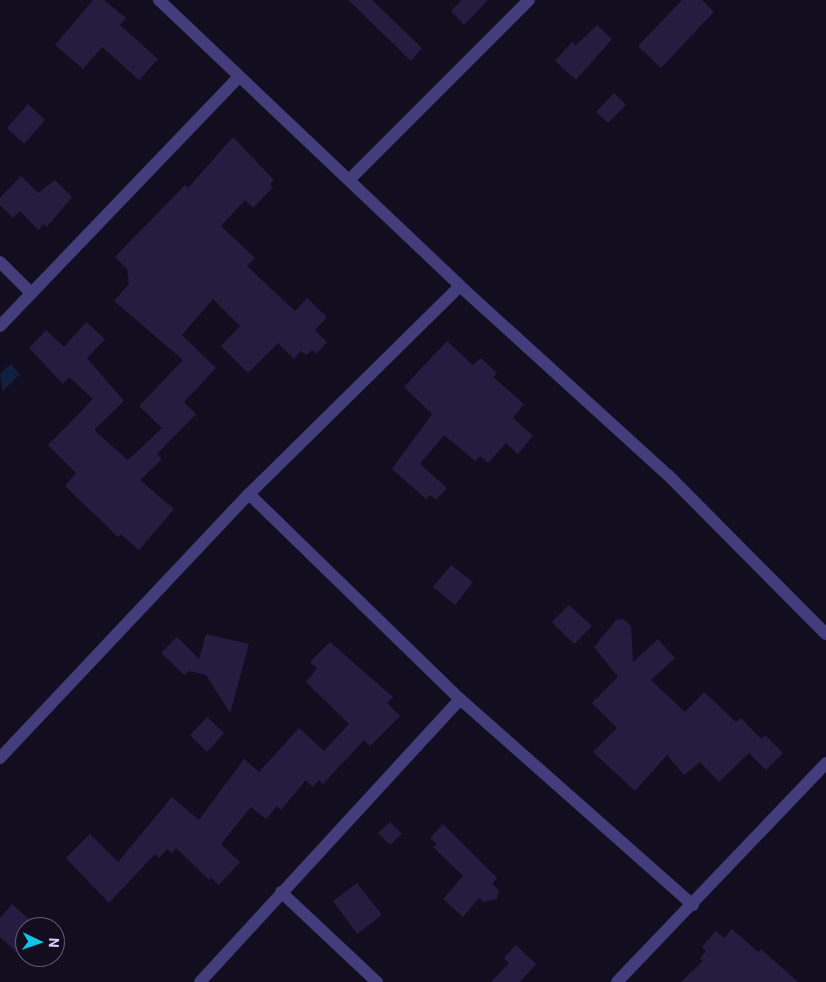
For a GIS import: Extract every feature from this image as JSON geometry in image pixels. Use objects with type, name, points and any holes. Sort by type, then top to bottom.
[{"type":"street","points":[[159,0],[350,179],[460,286],[668,475],[826,634]]},
{"type":"street","points":[[350,179],[529,0]]},
{"type":"street","points":[[0,326],[239,77]]},
{"type":"street","points":[[0,262],[30,293]]},
{"type":"street","points":[[0,758],[249,494],[460,286]]},
{"type":"street","points":[[249,494],[460,699],[693,905]]},
{"type":"street","points":[[200,982],[460,699]]},
{"type":"street","points":[[617,982],[693,905],[826,763]]},
{"type":"street","points":[[281,892],[377,982]]},
{"type":"water","points":[[11,364],[20,374],[3,391],[0,374]]},
{"type":"building","points":[[93,0],[104,0],[126,18],[120,25],[158,59],[139,80],[102,47],[83,69],[55,45]]},
{"type":"building","points":[[348,0],[372,0],[422,48],[411,61]]},
{"type":"building","points":[[462,0],[488,0],[464,25],[451,11]]},
{"type":"building","points":[[682,0],[702,0],[714,12],[661,68],[638,46]]},
{"type":"building","points":[[597,25],[612,39],[576,80],[555,61],[572,42],[576,45]]},
{"type":"building","points":[[614,93],[626,105],[608,123],[596,112]]},
{"type":"building","points":[[28,104],[45,120],[24,144],[7,128]]},
{"type":"building","points":[[233,137],[274,180],[270,184],[273,187],[253,208],[245,200],[221,226],[255,258],[247,266],[295,311],[307,298],[327,317],[315,330],[327,342],[316,354],[312,350],[306,355],[301,351],[294,359],[278,343],[248,373],[221,346],[240,326],[213,299],[182,335],[216,368],[184,402],[196,414],[157,454],[162,459],[140,480],[174,509],[139,550],[121,534],[118,537],[65,486],[76,473],[48,445],[93,399],[69,377],[63,384],[29,348],[46,330],[64,347],[86,322],[105,339],[87,358],[124,401],[95,429],[96,432],[128,460],[162,428],[139,406],[183,360],[114,301],[129,284],[127,269],[115,257],[185,185],[188,188]]},
{"type":"building","points":[[21,176],[38,193],[55,180],[72,197],[47,227],[44,224],[38,230],[20,211],[13,218],[0,205],[0,198]]},
{"type":"building","points":[[447,341],[473,365],[481,358],[497,373],[493,377],[524,404],[513,418],[533,436],[518,454],[506,443],[488,463],[480,456],[475,461],[444,435],[420,464],[447,488],[436,500],[430,495],[426,499],[392,469],[432,414],[404,387]]},
{"type":"building","points":[[451,565],[473,582],[455,605],[433,587]]},
{"type":"building","points":[[569,605],[592,626],[574,644],[552,622]]},
{"type":"building","points":[[623,619],[631,626],[633,662],[658,639],[675,658],[651,680],[685,712],[704,692],[736,722],[741,718],[761,739],[765,735],[783,753],[766,770],[749,753],[719,782],[700,762],[684,775],[667,755],[635,791],[593,752],[617,728],[592,703],[618,677],[594,647],[616,620]]},
{"type":"building","points":[[206,634],[249,644],[230,713],[206,675],[189,671],[184,675],[161,653],[177,637],[199,659]]},
{"type":"building","points":[[330,642],[393,697],[387,703],[400,716],[370,746],[364,740],[323,784],[319,780],[313,787],[306,780],[281,810],[277,806],[266,819],[251,807],[221,844],[240,862],[219,885],[211,878],[209,880],[176,848],[172,853],[167,849],[159,858],[155,854],[109,903],[66,858],[90,834],[118,862],[172,797],[199,820],[244,759],[259,772],[299,728],[324,751],[349,724],[306,682],[317,668],[310,662]]},
{"type":"building","points":[[207,717],[224,733],[207,752],[190,735]]},
{"type":"building","points":[[390,822],[402,834],[390,845],[378,833]]},
{"type":"building","points":[[443,824],[497,878],[492,884],[499,890],[497,899],[484,902],[479,898],[463,917],[443,899],[463,876],[433,847],[437,844],[430,838]]},
{"type":"building","points":[[357,883],[382,915],[357,934],[333,901]]},
{"type":"building","points":[[12,904],[27,917],[15,917],[15,951],[0,937],[0,918]]},
{"type":"building","points":[[732,929],[758,952],[761,949],[798,982],[681,982],[703,961],[700,958],[706,951],[702,947],[716,931],[724,938]]},
{"type":"building","points":[[516,945],[536,964],[520,982],[491,982],[509,963],[504,958]]}]
